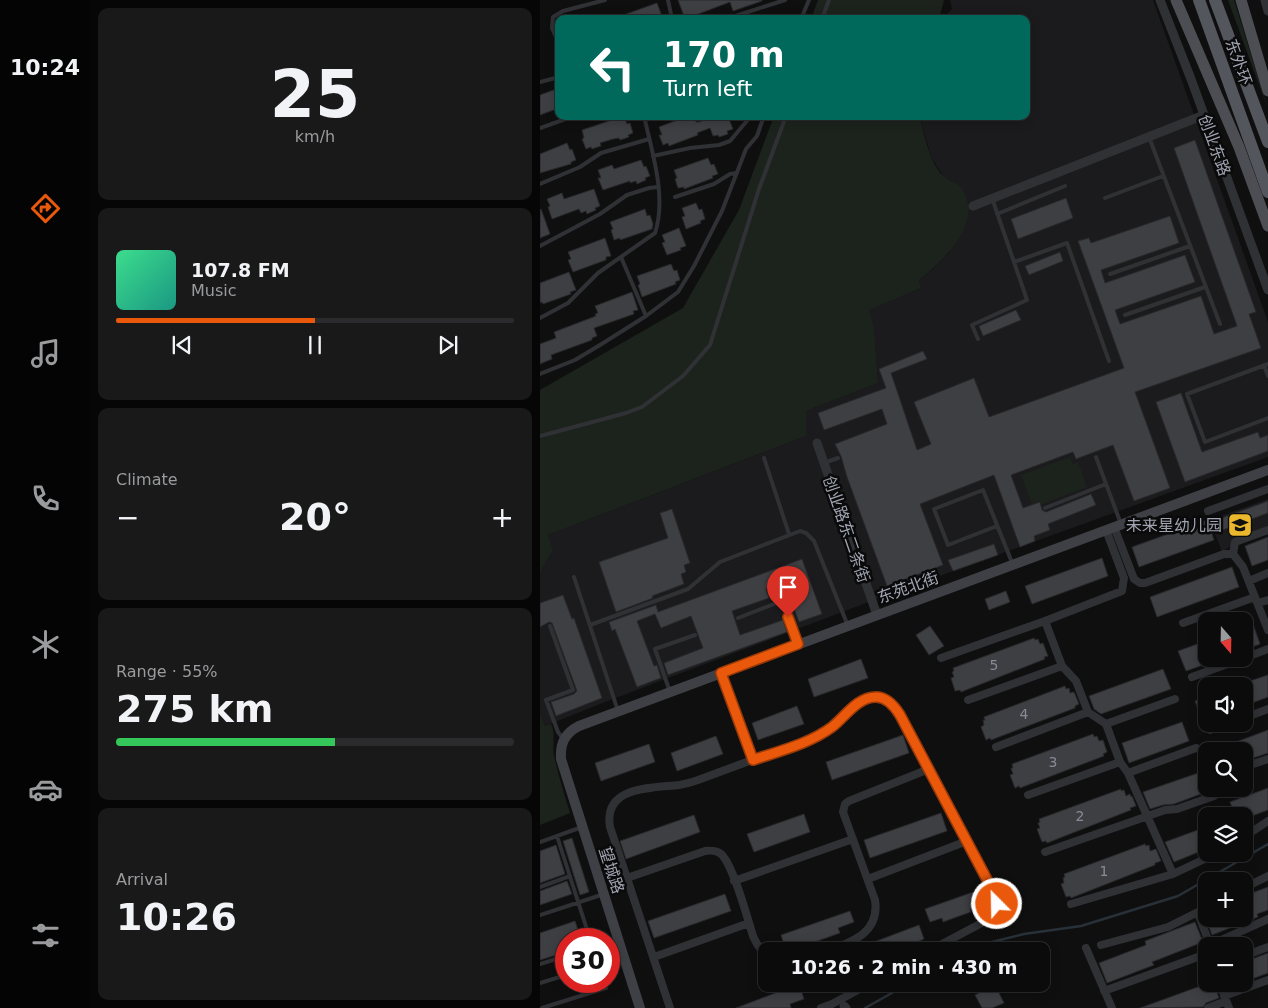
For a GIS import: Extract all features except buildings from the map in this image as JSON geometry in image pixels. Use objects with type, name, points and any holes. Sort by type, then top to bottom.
[{"type":"highway","name":"东外环","points":[[1199,0],[1268,192]]},
{"type":"highway","name":"东外环","points":[[1215,0],[1268,142]]},
{"type":"main road","points":[[1176,0],[1239,147],[1268,226]]},
{"type":"main road","points":[[1241,0],[1268,91]]},
{"type":"main road","name":"东苑北街","points":[[564,740],[569,731],[618,711],[1268,470]]},
{"type":"main road","name":"望城路","points":[[564,740],[560,749],[561,759],[640,1008]]},
{"type":"street","name":"创业东路","points":[[1160,0],[1268,290]]},
{"type":"street","points":[[1265,0],[1268,11]]},
{"type":"street","points":[[973,206],[1204,115]]},
{"type":"street","name":"创业路东二条街","points":[[817,443],[877,615]]},
{"type":"street","points":[[1208,511],[1268,489]]},
{"type":"street","points":[[1114,527],[1134,579],[1140,583],[1145,583]]},
{"type":"street","points":[[1114,527],[1124,578],[1122,591]]},
{"type":"street","points":[[1232,554],[1235,542],[1268,530]]},
{"type":"street","points":[[941,658],[1224,554],[1232,554],[1243,567],[1268,630]]},
{"type":"street","points":[[1248,581],[1268,573]]},
{"type":"street","points":[[1184,622],[1256,600],[1268,600]]},
{"type":"street","points":[[1045,621],[1062,666],[1076,681],[1088,712],[1106,724],[1120,762],[1128,773],[1173,874]]},
{"type":"street","points":[[1253,654],[1268,649]]},
{"type":"street","points":[[968,700],[1062,666]]},
{"type":"street","points":[[1192,677],[1216,668]]},
{"type":"street","points":[[721,673],[753,760]]},
{"type":"street","points":[[670,1008],[609,821],[613,804],[621,796],[648,787],[681,785],[698,780],[817,736],[832,726],[856,705],[876,697],[885,699],[896,709],[929,769],[997,904],[996,911],[991,918],[946,942]]},
{"type":"street","points":[[1106,724],[1175,699]]},
{"type":"street","points":[[1253,715],[1268,710]]},
{"type":"street","points":[[996,747],[1088,712]]},
{"type":"street","points":[[1128,773],[1196,748]]},
{"type":"street","points":[[1253,764],[1268,759]]},
{"type":"street","points":[[1028,795],[1120,762]]},
{"type":"street","points":[[852,942],[861,936],[873,922],[876,908],[868,879],[843,812],[845,804],[929,769]]},
{"type":"street","points":[[1045,852],[1211,797]]},
{"type":"street","points":[[1253,831],[1268,821]]},
{"type":"street","points":[[734,881],[853,839]]},
{"type":"street","points":[[868,879],[966,841]]},
{"type":"street","points":[[627,878],[712,850],[723,856],[758,945]]},
{"type":"street","points":[[1071,904],[1173,874],[1198,862]]},
{"type":"street","points":[[1253,884],[1268,876]]},
{"type":"street","points":[[1101,945],[1168,927],[1198,912]]},
{"type":"street","points":[[1228,937],[1268,919]]},
{"type":"street","points":[[654,957],[749,923]]},
{"type":"street","points":[[1253,953],[1268,947]]},
{"type":"street","points":[[1086,948],[1112,1008]]},
{"type":"street","points":[[1104,991],[1198,957]]},
{"type":"street","points":[[1208,1008],[1227,1002],[1268,980]]},
{"type":"street","points":[[821,1008],[843,1004],[859,992]]},
{"type":"lane","points":[[556,15],[581,5],[605,0]]},
{"type":"lane","points":[[668,0],[671,15]]},
{"type":"lane","points":[[738,15],[785,0]]},
{"type":"lane","points":[[803,15],[809,0]]},
{"type":"lane","points":[[823,15],[829,0]]},
{"type":"lane","points":[[555,16],[553,17],[552,28],[555,35]]},
{"type":"lane","points":[[540,82],[555,78]]},
{"type":"lane","points":[[540,128],[563,120]]},
{"type":"lane","points":[[540,318],[568,303],[598,273],[655,233],[659,222],[658,186],[656,168],[645,120]]},
{"type":"lane","points":[[653,156],[690,148],[718,145],[730,140],[747,120]]},
{"type":"lane","points":[[540,374],[575,360],[646,316],[678,292],[694,266],[722,211],[746,149],[757,136],[763,120]]},
{"type":"lane","points":[[540,436],[626,413],[642,406],[683,376],[710,345],[758,189],[784,120]]},
{"type":"lane","points":[[1149,137],[1220,324]]},
{"type":"lane","points":[[540,184],[580,167],[601,153],[649,139]]},
{"type":"lane","points":[[675,197],[714,184],[730,174],[737,173]]},
{"type":"lane","points":[[1105,198],[1164,176]]},
{"type":"lane","points":[[540,246],[600,214],[627,195],[658,186]]},
{"type":"lane","points":[[997,214],[1065,186]]},
{"type":"lane","points":[[978,339],[972,325],[1027,300],[992,198]]},
{"type":"lane","points":[[1014,262],[1067,243],[1108,361]]},
{"type":"lane","points":[[1110,274],[1190,246]]},
{"type":"lane","points":[[622,256],[646,316]]},
{"type":"lane","points":[[1125,315],[1205,287]]},
{"type":"lane","points":[[1268,376],[1266,365],[1187,394],[1205,442],[1268,418]]},
{"type":"lane","points":[[1096,457],[1106,484],[1114,527]]},
{"type":"lane","points":[[764,458],[789,534]]},
{"type":"lane","points":[[824,463],[838,458]]},
{"type":"lane","points":[[1045,508],[1106,484]]},
{"type":"lane","points":[[998,526],[948,545],[934,509],[984,490],[1013,564]]},
{"type":"lane","points":[[590,625],[688,589],[720,562],[789,534],[800,532],[806,533],[814,541],[848,626]]},
{"type":"lane","points":[[574,576],[618,711]]},
{"type":"lane","points":[[738,618],[782,601],[798,644]]},
{"type":"lane","points":[[550,626],[573,690],[546,700],[558,732],[564,740]]},
{"type":"lane","points":[[670,692],[654,649],[694,635]]},
{"type":"lane","points":[[540,842],[582,827]]},
{"type":"lane","points":[[556,836],[586,928]]},
{"type":"lane","points":[[540,887],[570,876]]},
{"type":"lane","points":[[540,914],[604,894]]},
{"type":"lane","points":[[540,964],[555,959]]},
{"type":"lane","points":[[540,983],[555,978]]},
{"type":"lane","points":[[542,1008],[590,993]]},
{"type":"shaded area","points":[[818,0],[944,0],[940,15],[812,15]]},
{"type":"shaded area","points":[[950,0],[1153,0],[1268,322],[1268,457],[879,598],[545,726],[540,713],[540,573],[553,550],[548,535],[806,436],[806,411],[878,383],[874,327],[868,310],[921,288],[919,280],[933,269],[950,251],[952,181],[944,177],[932,159],[922,120],[1030,120],[1030,15],[946,15],[952,9]]},
{"type":"shaded area","points":[[1228,0],[1234,0],[1268,109]]},
{"type":"shaded area","points":[[773,120],[921,120],[934,163],[943,176],[961,188],[967,201],[968,214],[965,227],[958,239],[939,262],[919,280],[921,288],[869,310],[874,327],[878,383],[806,411],[806,436],[548,535],[553,550],[540,573],[540,390],[683,308],[739,210]]},
{"type":"shaded area","points":[[1070,457],[1073,464],[1078,462],[1087,487],[1042,504],[1040,501],[1032,504],[1021,475]]},
{"type":"shaded area","name":"未来星幼儿园","points":[[1268,499],[1268,527],[1222,552],[1210,520]]},
{"type":"shaded area","points":[[540,713],[545,726],[551,724],[554,735],[554,755],[570,813],[540,825]]},
{"type":"waterway","points":[[992,942],[1024,934],[1081,926],[1178,896],[1268,844]]},
{"type":"waterway","points":[[865,1008],[894,992]]},
{"type":"place","name":"未来星幼儿园","points":[[1240,525]]},
{"type":"route","points":[[788,617],[798,644],[721,673],[753,760],[817,736],[832,726],[846,712],[866,700],[876,697],[885,699],[900,715],[992,889],[997,904]]}]
